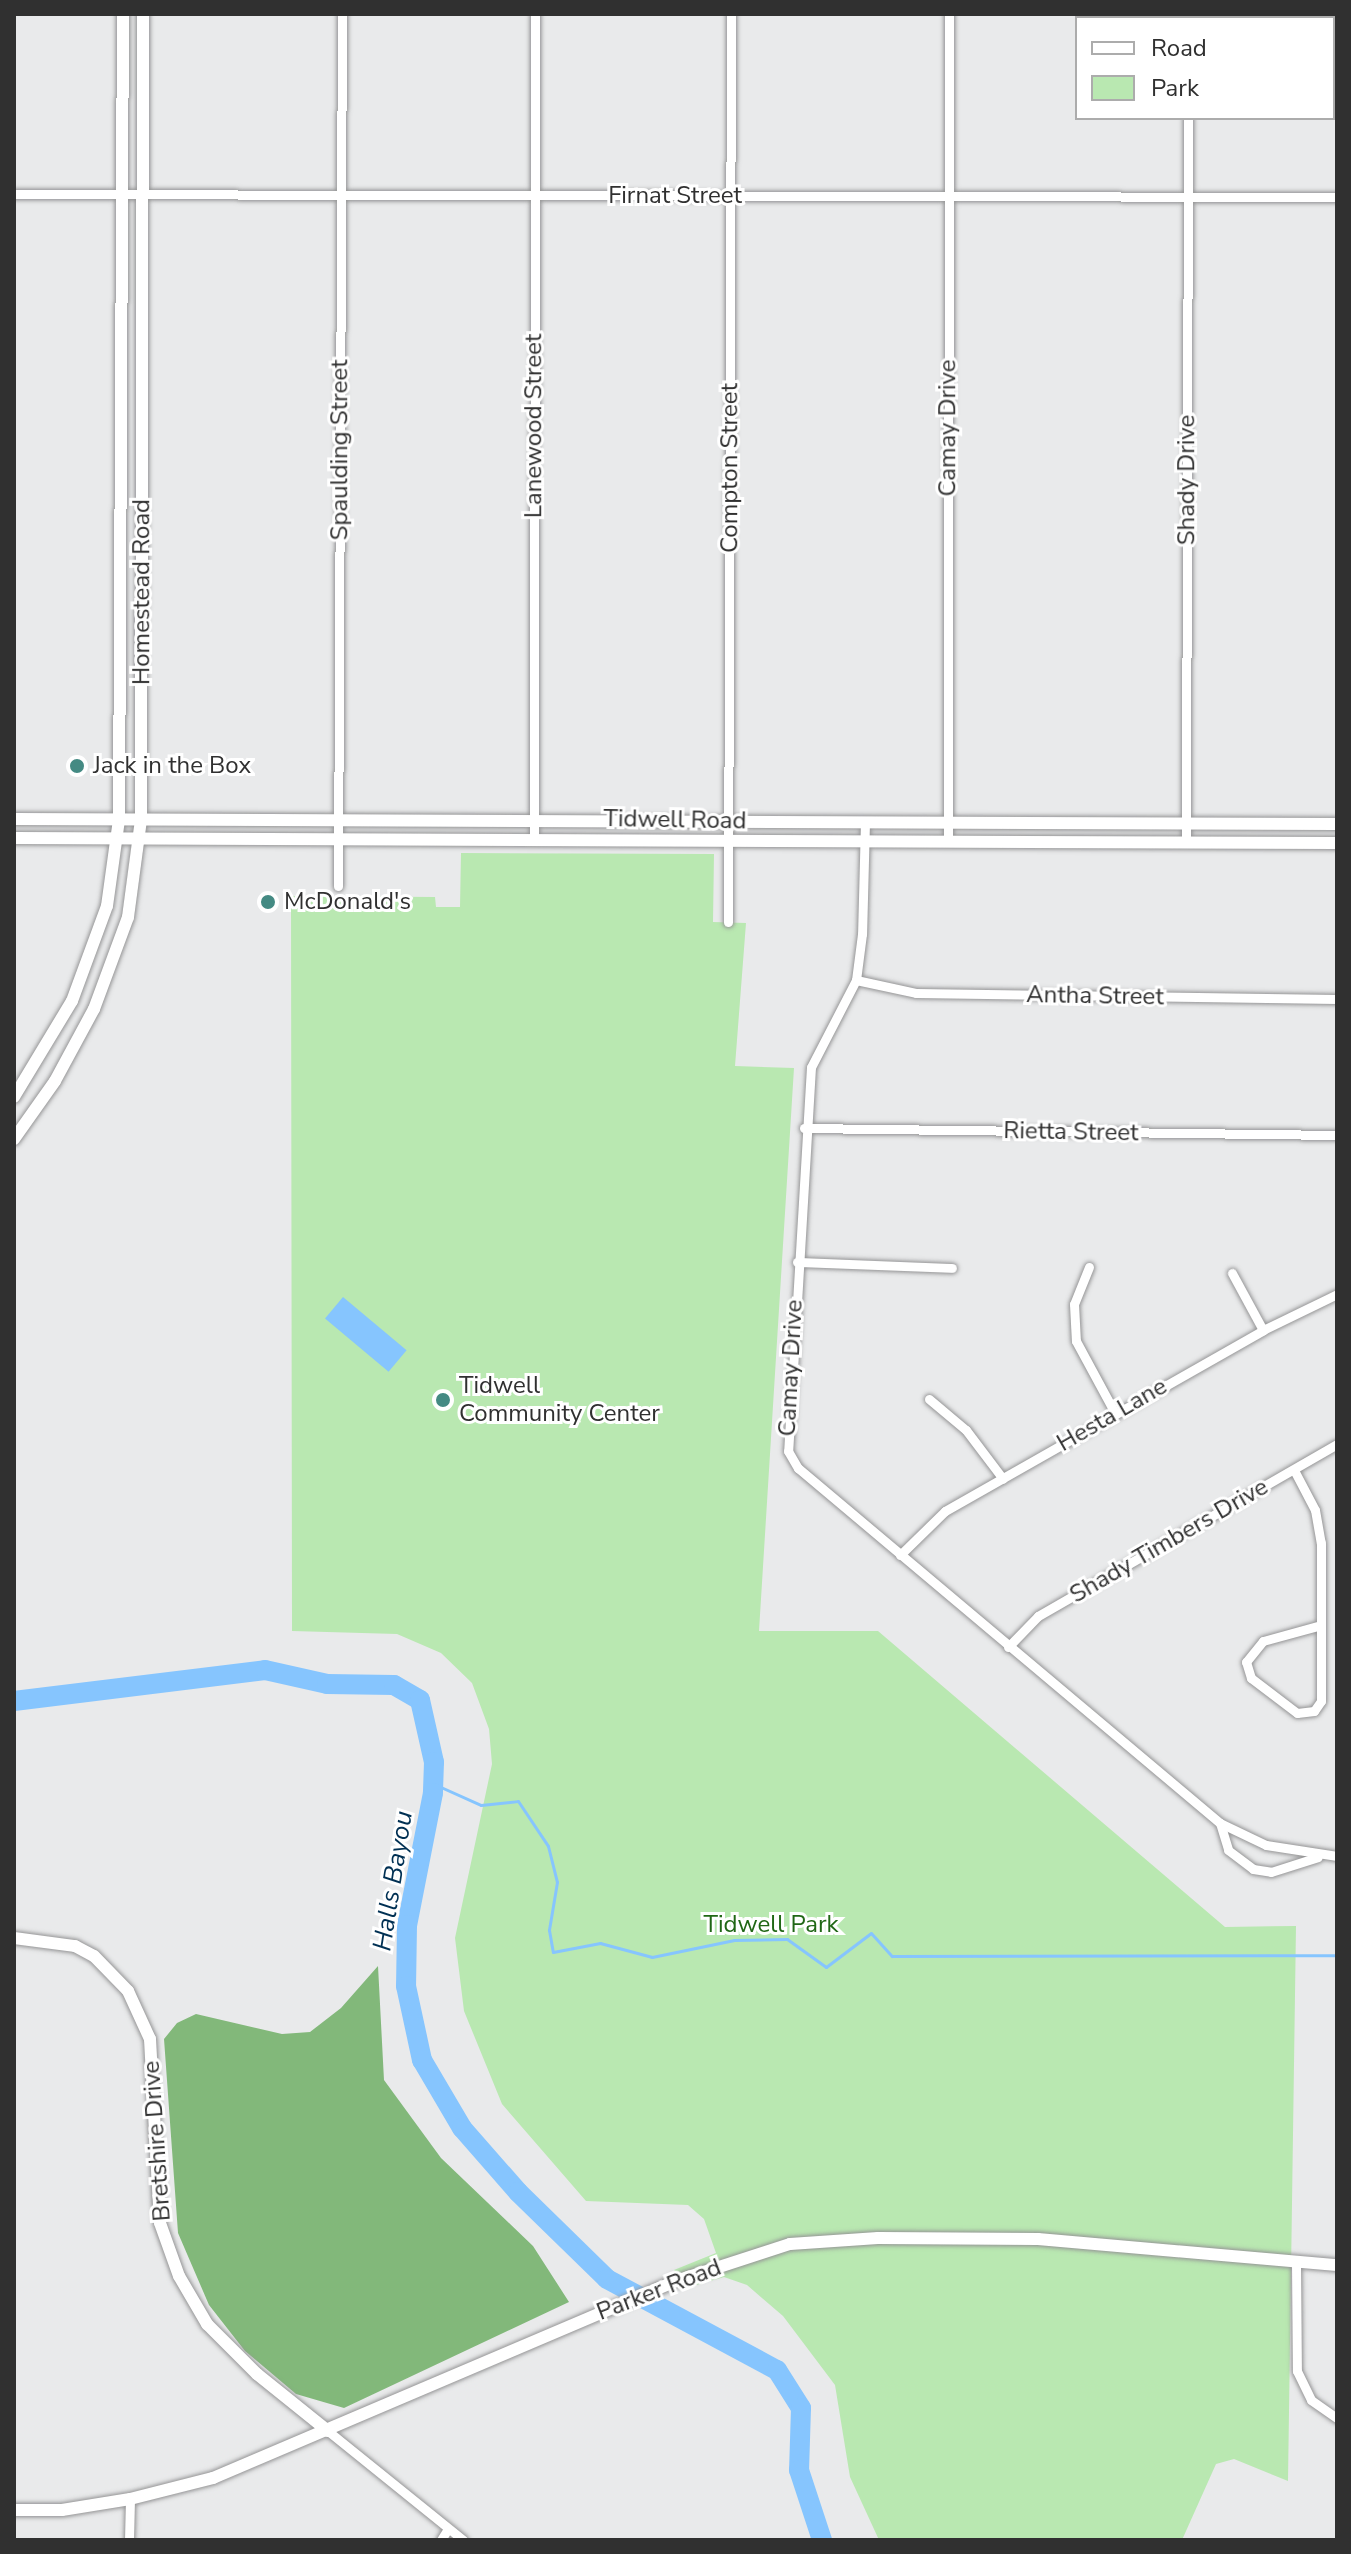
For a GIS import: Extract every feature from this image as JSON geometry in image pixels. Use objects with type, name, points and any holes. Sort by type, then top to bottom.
[{"type":"main road","name":"Homestead Road","points":[[14,1097],[72,1001],[107,906],[119,820],[123,14]]},
{"type":"main road","name":"Homestead Road","points":[[14,1139],[55,1081],[94,1009],[128,917],[141,819],[143,14]]},
{"type":"main road","points":[[121,494],[142,491]]},
{"type":"main road","points":[[120,658],[141,660]]},
{"type":"main road","name":"Tidwell Road","points":[[14,819],[1337,824]]},
{"type":"main road","name":"Tidwell Road","points":[[14,838],[1337,843]]},
{"type":"main road","name":"Bretshire Drive","points":[[14,1938],[75,1946],[111,1970],[128,1991],[150,2039],[160,2223],[179,2276],[207,2324],[257,2374],[328,2431]]},
{"type":"main road","name":"Parker Road","points":[[14,2510],[62,2510],[130,2499],[213,2478],[676,2281],[790,2244],[878,2238],[1122,2243],[1296,2264],[1337,2265]]},
{"type":"street","name":"Spaulding Street","points":[[338,886],[342,14]]},
{"type":"street","name":"Lanewood Street","points":[[534,839],[535,14]]},
{"type":"street","name":"Compton Street","points":[[728,922],[731,14]]},
{"type":"street","name":"Camay Drive","points":[[948,842],[949,14]]},
{"type":"street","name":"Shady Drive","points":[[1186,843],[1188,120]]},
{"type":"street","name":"Firnat Street","points":[[14,194],[1337,197]]},
{"type":"street","name":"Camay Drive","points":[[865,822],[856,980],[811,1067],[804,1128],[788,1451],[798,1468],[1220,1823],[1266,1845],[1337,1856]]},
{"type":"street","name":"Antha Street","points":[[856,980],[916,993],[1337,999]]},
{"type":"street","name":"Rietta Street","points":[[804,1128],[1337,1135]]},
{"type":"street","points":[[797,1262],[952,1268]]},
{"type":"street","points":[[1089,1267],[1074,1304],[1076,1341],[1115,1413]]},
{"type":"street","points":[[1232,1273],[1263,1330]]},
{"type":"street","name":"Hesta Lane","points":[[900,1555],[930,1522],[1263,1330],[1337,1294]]},
{"type":"street","points":[[929,1399],[966,1430],[1003,1479]]},
{"type":"street","name":"Shady Timbers Drive","points":[[1008,1647],[1038,1616],[1337,1444]]},
{"type":"street","points":[[1294,1470],[1319,1527],[1321,1625],[1319,1707],[1297,1713],[1251,1678],[1246,1662],[1263,1641],[1321,1625]]},
{"type":"street","name":"Camay Drive","points":[[1220,1823],[1228,1850],[1253,1869],[1280,1870],[1323,1855]]},
{"type":"street","points":[[1296,2264],[1297,2371],[1311,2400],[1337,2418]]},
{"type":"street","name":"Bretshire Drive","points":[[328,2431],[463,2540]]},
{"type":"street","points":[[129,2540],[130,2499]]},
{"type":"street","points":[[441,2540],[448,2529]]},
{"type":"green space","name":"Tidwell Park","points":[[461,853],[714,854],[713,922],[746,923],[735,1066],[794,1068],[759,1631],[878,1631],[1225,1927],[1296,1926],[1288,2481],[1234,2459],[1216,2464],[1182,2540],[879,2540],[850,2477],[835,2385],[783,2316],[747,2285],[724,2277],[686,2288],[674,2270],[716,2253],[704,2219],[688,2205],[586,2201],[502,2104],[464,2011],[455,1938],[492,1764],[489,1729],[472,1683],[441,1653],[397,1634],[292,1631],[291,896],[435,897],[436,907],[460,907]]},
{"type":"green space","points":[[378,1966],[384,2080],[441,2158],[533,2246],[569,2302],[344,2408],[296,2394],[245,2351],[209,2305],[178,2233],[164,2039],[177,2023],[196,2014],[282,2034],[310,2032],[341,2008]]},
{"type":"water","points":[[343,1297],[407,1350],[389,1372],[325,1318]]},
{"type":"waterway","name":"Halls Bayou","points":[[14,1701],[265,1670],[327,1684],[394,1685],[420,1700],[434,1762],[433,1793],[407,1925],[406,1986],[422,2060],[462,2128],[518,2192],[607,2279],[777,2370],[801,2408],[799,2470],[822,2540]]},
{"type":"waterway","points":[[434,1784],[481,1805],[518,1801],[548,1846],[557,1882],[549,1930],[553,1952],[600,1943],[652,1957],[734,1940],[787,1939],[826,1967],[871,1933],[892,1956],[1337,1955]]},
{"type":"place","name":"Jack in the Box","points":[[77,766]]},
{"type":"place","name":"McDonald's","points":[[268,902]]},
{"type":"place","name":"Tidwell Community Center","points":[[443,1400]]}]
